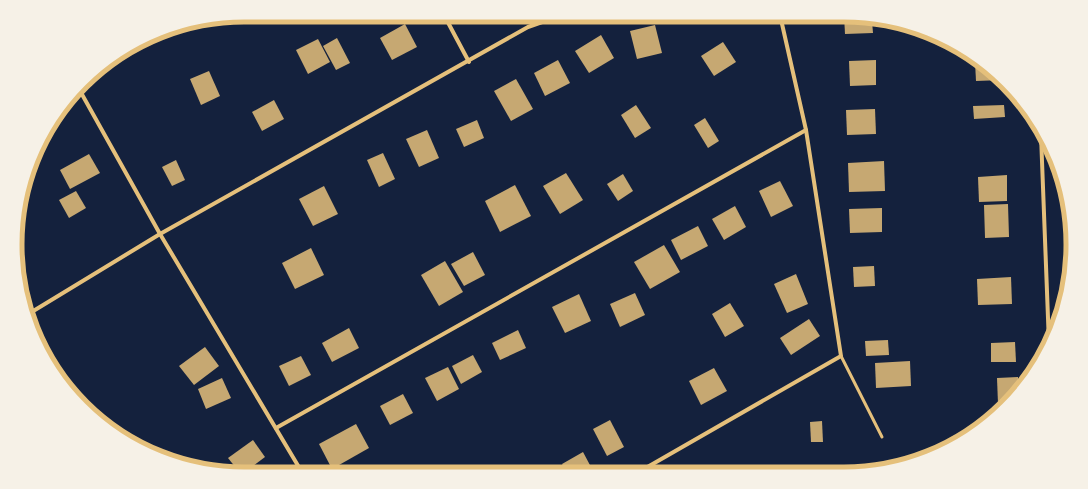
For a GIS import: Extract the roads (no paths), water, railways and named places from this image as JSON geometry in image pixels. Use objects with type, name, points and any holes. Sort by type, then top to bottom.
[{"type":"street","points":[[448,22],[469,62]]},
{"type":"street","points":[[33,311],[160,234],[469,62],[528,27],[542,22]]},
{"type":"street","points":[[647,467],[841,356],[806,130],[782,22]]},
{"type":"street","points":[[82,93],[160,234],[299,467]]},
{"type":"street","points":[[276,428],[806,130]]},
{"type":"street","points":[[1041,143],[1049,331]]},
{"type":"lane","points":[[841,356],[882,437]]}]
